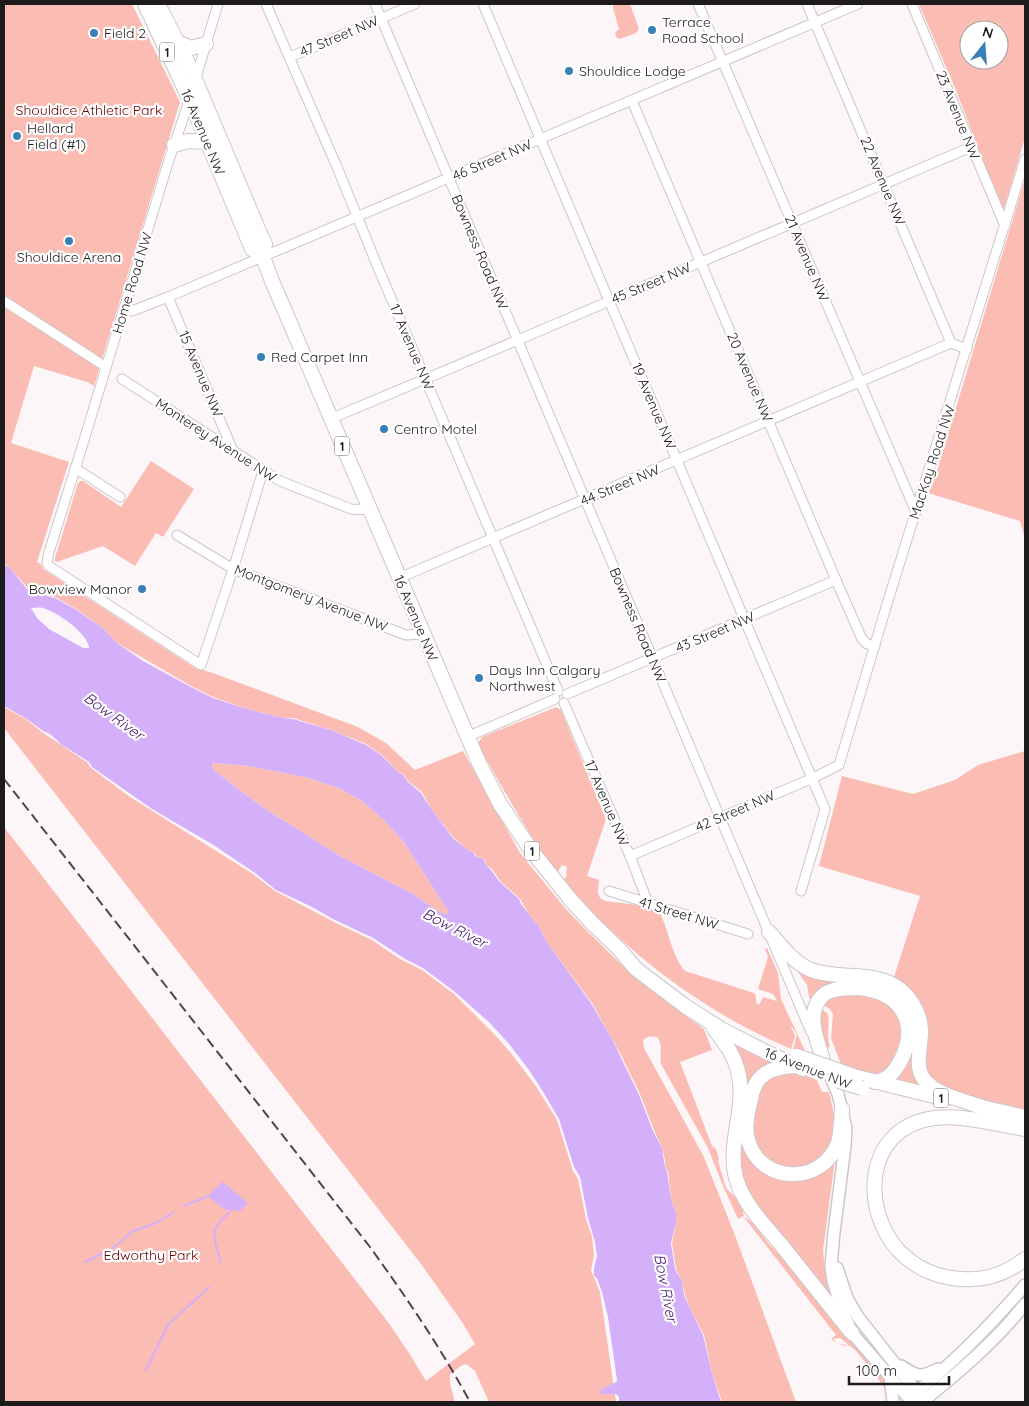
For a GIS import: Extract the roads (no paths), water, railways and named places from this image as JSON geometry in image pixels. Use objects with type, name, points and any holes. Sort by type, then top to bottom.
[{"type":"highway","name":"16 Avenue NW","points":[[145,4],[190,100],[252,249],[263,257]]},
{"type":"highway","name":"16 Avenue NW","points":[[158,4],[195,81],[265,244],[263,257],[467,737],[500,804],[531,850],[570,899],[636,969],[712,1024],[746,1043],[799,1064],[859,1083],[1025,1128]]},
{"type":"highway","points":[[178,43],[191,48],[206,44]]},
{"type":"highway","points":[[174,145],[188,141],[207,142]]},
{"type":"highway","points":[[769,932],[797,961],[811,970],[822,973],[878,979],[890,983],[901,990],[912,1002],[919,1019],[921,1033],[918,1062],[924,1079],[939,1092],[985,1108]]},
{"type":"highway","name":"16 Avenue NW","points":[[619,949],[640,960],[670,986],[799,1064]]},
{"type":"highway","points":[[822,1057],[814,1019],[815,1009],[823,995],[836,989],[848,988],[885,994],[896,1002],[903,1012],[908,1024],[908,1035],[906,1049],[895,1069],[888,1078],[875,1082]]},
{"type":"highway","points":[[712,1024],[731,1054],[740,1077],[741,1094],[733,1154],[737,1180],[743,1197],[852,1333]]},
{"type":"highway","points":[[799,1064],[770,1070],[760,1078],[752,1090],[747,1121],[747,1135],[754,1154],[763,1164],[775,1171],[793,1175],[806,1173],[822,1164],[832,1155],[838,1144],[842,1109]]},
{"type":"highway","name":"16 Avenue NW","points":[[859,1083],[875,1082],[1025,1118]]},
{"type":"highway","points":[[1025,1128],[948,1117],[928,1118],[915,1122],[898,1132],[883,1149],[876,1172],[874,1189],[881,1222],[891,1240],[906,1257],[924,1269],[945,1277],[957,1279],[982,1278],[1004,1272],[1025,1259]]},
{"type":"main road","name":"Bowness Road NW","points":[[822,1057],[838,1094],[846,1128],[846,1146],[834,1232],[833,1281],[852,1333],[890,1376],[918,1400]]},
{"type":"main road","name":"Bowness Road NW","points":[[833,1257],[847,1298],[858,1318],[893,1360],[918,1400]]},
{"type":"main road","points":[[918,1400],[949,1364],[998,1317],[1025,1285]]},
{"type":"main road","points":[[918,1400],[949,1380],[996,1337],[1025,1304]]},
{"type":"main road","points":[[893,1360],[914,1375],[927,1375],[949,1364]]},
{"type":"main road","points":[[890,1376],[893,1402]]},
{"type":"main road","points":[[940,1402],[940,1394],[949,1380]]},
{"type":"street","name":"Home Road NW","points":[[218,4],[47,563],[202,665],[233,569]]},
{"type":"street","name":"17 Avenue NW","points":[[266,4],[630,856],[648,903]]},
{"type":"street","name":"Bowness Road NW","points":[[375,4],[822,1057]]},
{"type":"street","name":"47 Street NW","points":[[290,57],[415,4]]},
{"type":"street","name":"19 Avenue NW","points":[[483,4],[825,808],[801,891]]},
{"type":"street","name":"21 Avenue NW","points":[[698,4],[916,512]]},
{"type":"street","name":"22 Avenue NW","points":[[807,4],[951,343]]},
{"type":"street","name":"46 Street NW","points":[[124,309],[132,311],[168,297],[858,4]]},
{"type":"street","name":"23 Avenue NW","points":[[912,4],[1005,226]]},
{"type":"street","name":"20 Avenue NW","points":[[632,101],[862,639],[868,644],[875,646]]},
{"type":"street","name":"45 Street NW","points":[[330,418],[971,147]]},
{"type":"street","name":"MacKay Road NW","points":[[839,765],[1025,159]]},
{"type":"street","name":"15 Avenue NW","points":[[168,297],[233,452]]},
{"type":"street","points":[[4,301],[106,367]]},
{"type":"street","points":[[951,343],[967,349]]},
{"type":"street","name":"44 Street NW","points":[[399,578],[951,343]]},
{"type":"street","name":"Monterey Avenue NW","points":[[122,379],[263,472],[280,481],[351,509],[370,510]]},
{"type":"street","points":[[75,468],[120,497]]},
{"type":"street","points":[[233,569],[263,472]]},
{"type":"street","name":"Montgomery Avenue NW","points":[[177,535],[233,569],[406,634],[423,634]]},
{"type":"street","name":"43 Street NW","points":[[467,737],[836,580]]},
{"type":"street","name":"42 Street NW","points":[[630,856],[839,765]]},
{"type":"street","name":"41 Street NW","points":[[609,892],[748,934]]},
{"type":"water","name":"Bow River","points":[[4,564],[10,568],[27,589],[57,599],[75,609],[104,629],[117,643],[143,661],[191,687],[213,698],[247,709],[331,730],[366,745],[381,755],[403,775],[421,793],[453,838],[473,852],[476,857],[484,859],[486,865],[500,882],[519,899],[539,927],[548,944],[591,1003],[612,1039],[662,1148],[671,1199],[676,1213],[676,1223],[671,1243],[675,1269],[682,1281],[684,1295],[703,1335],[721,1402],[619,1402],[619,1397],[616,1394],[601,1394],[600,1390],[617,1380],[608,1317],[602,1292],[597,1278],[594,1276],[597,1256],[580,1177],[574,1167],[559,1119],[529,1070],[490,1023],[455,992],[423,968],[405,959],[373,938],[276,890],[255,873],[215,846],[152,809],[92,767],[89,762],[62,745],[50,734],[4,706]],"holes":[[[31,608],[43,608],[63,618],[78,630],[89,648],[83,648],[49,629],[37,618]],[[213,763],[249,766],[309,778],[341,789],[362,801],[384,820],[403,841],[449,914],[441,913],[413,894],[340,856],[270,812],[214,770],[212,767]]]},
{"type":"water","points":[[223,1182],[248,1203],[239,1212],[233,1209],[225,1210],[208,1196]]},
{"type":"waterway","points":[[184,1206],[208,1196]]},
{"type":"waterway","points":[[221,1262],[215,1238],[216,1227],[233,1209]]},
{"type":"waterway","points":[[85,1262],[113,1248],[131,1232],[156,1223],[174,1212]]},
{"type":"waterway","points":[[146,1370],[168,1325],[209,1287]]},
{"type":"railway","points":[[4,779],[370,1247],[423,1323],[470,1402]]},
{"type":"place","name":"Terrace Road School","points":[[652,30]]},
{"type":"place","name":"Field 2","points":[[94,33]]},
{"type":"place","name":"Shouldice Lodge","points":[[569,71]]},
{"type":"place","name":"Hellard Field (#1)","points":[[17,136]]},
{"type":"place","name":"Shouldice Arena","points":[[69,241]]},
{"type":"place","name":"Red Carpet Inn","points":[[261,357]]},
{"type":"place","name":"Centro Motel","points":[[384,429]]},
{"type":"place","name":"Bowview Manor","points":[[142,589]]},
{"type":"place","name":"Days Inn Calgary Northwest","points":[[479,678]]},
{"type":"park label","name":"Shouldice Athletic Park","points":[[89,110]]},
{"type":"park label","name":"Edworthy Park","points":[[151,1255]]}]
